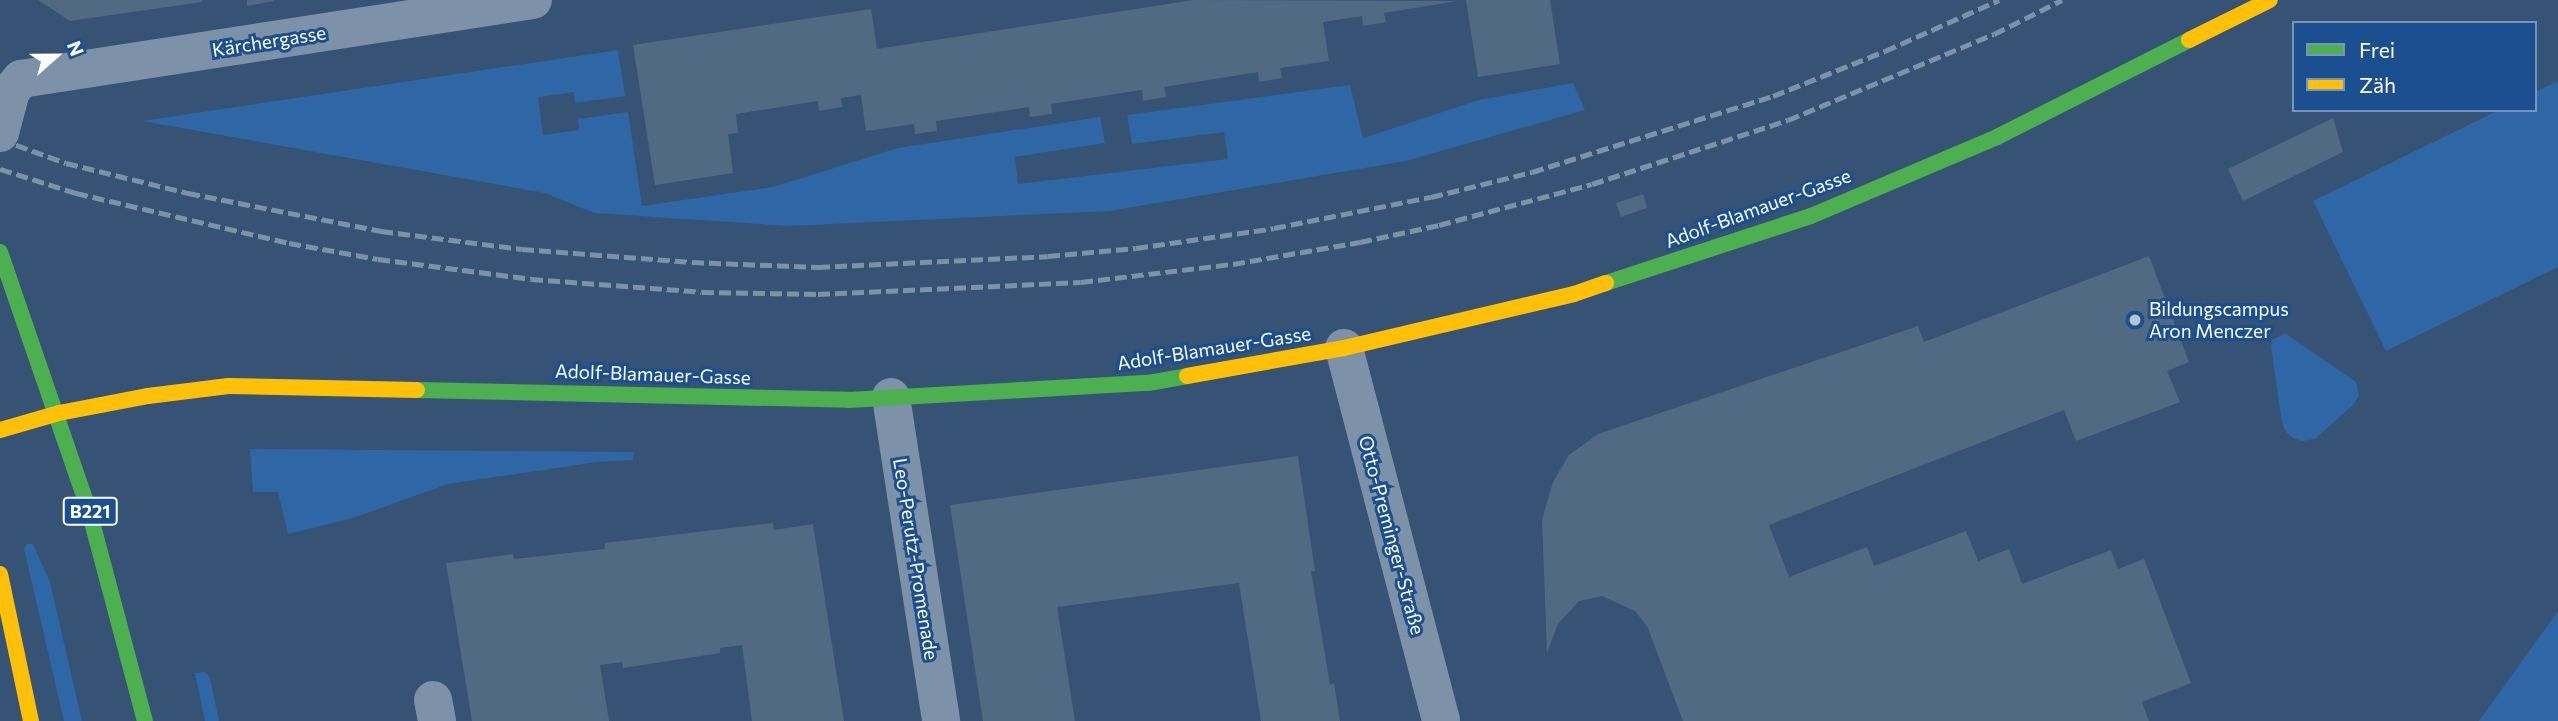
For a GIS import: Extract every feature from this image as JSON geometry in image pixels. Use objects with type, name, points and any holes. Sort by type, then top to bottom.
[{"type":"street","name":"Kärchergasse","points":[[11,79],[481,4],[533,0]]},
{"type":"street","name":"Adolf-Blamauer-Gasse","points":[[0,429],[59,413],[173,391],[228,386],[849,400],[1148,383],[1344,348],[1574,294],[1811,216],[1997,137],[2270,0]]},
{"type":"street","points":[[0,133],[11,79]]},
{"type":"street","name":"B221","points":[[0,252],[59,413],[118,610],[145,721]]},
{"type":"street","name":"Otto-Preminger-Straße","points":[[1344,348],[1441,721]]},
{"type":"street","name":"Leo-Perutz-Promenade","points":[[891,397],[941,721]]},
{"type":"street","points":[[0,574],[22,668],[31,721]]},
{"type":"shaded area","points":[[618,50],[625,96],[575,103],[574,92],[538,97],[543,135],[579,130],[578,119],[628,112],[642,206],[773,187],[898,148],[1100,117],[1105,143],[1015,157],[1018,184],[1228,159],[1224,132],[1132,144],[1127,115],[1350,85],[1363,138],[1479,100],[1573,83],[1585,110],[1406,161],[1109,211],[790,226],[594,213],[545,193],[142,121]]},
{"type":"shaded area","points":[[2558,81],[2558,267],[2386,351],[2313,201],[2495,112],[2537,112],[2537,91]]},
{"type":"shaded area","points":[[2285,333],[2356,382],[2359,396],[2354,404],[2315,439],[2302,441],[2293,438],[2282,423],[2271,347],[2272,340]]},
{"type":"shaded area","points":[[250,449],[634,452],[633,460],[597,462],[448,484],[353,518],[288,534],[278,492],[253,492]]},
{"type":"shaded area","points":[[27,544],[33,544],[50,582],[82,721],[64,721],[24,549]]},
{"type":"shaded area","points":[[2558,611],[2558,721],[2479,721]]},
{"type":"shaded area","points":[[205,672],[210,678],[219,721],[205,721],[195,673]]},
{"type":"building","points":[[38,0],[202,0],[202,2],[70,21]]},
{"type":"building","points":[[247,0],[273,0],[273,1],[247,6]]},
{"type":"building","points":[[1194,0],[1457,1],[1384,13],[1386,22],[1363,26],[1362,16],[1323,22],[1329,61],[1280,68],[1282,78],[1259,82],[1258,72],[1164,87],[1166,97],[1143,101],[1142,90],[1051,104],[1052,114],[1030,117],[1029,107],[936,121],[937,131],[915,134],[914,124],[866,131],[861,95],[841,98],[842,107],[819,111],[818,101],[736,114],[738,133],[728,134],[733,173],[655,185],[633,45],[871,9],[877,49]]},
{"type":"building","points":[[1466,0],[1550,0],[1560,64],[1478,77]]},
{"type":"building","points":[[2333,118],[2343,152],[2243,201],[2228,169]]},
{"type":"building","points":[[1643,194],[1647,208],[1621,217],[1616,203]]},
{"type":"building","points":[[2149,256],[2189,362],[2167,371],[2180,402],[2076,441],[2064,410],[1769,525],[1789,577],[1867,547],[1874,566],[1966,531],[1978,561],[2009,549],[2022,584],[2111,550],[2118,569],[2144,559],[2191,683],[2142,702],[2149,721],[1683,721],[1647,626],[1635,611],[1602,596],[1579,601],[1558,624],[1547,653],[1542,520],[1553,482],[1569,455],[1598,434],[1918,326],[1924,342]]},
{"type":"building","points":[[1298,456],[1315,571],[1311,571],[1330,685],[1334,683],[1340,721],[1261,721],[1239,583],[1057,607],[1075,721],[983,721],[950,505]]},
{"type":"building","points":[[773,523],[774,530],[813,524],[844,721],[752,721],[742,645],[720,648],[720,653],[623,668],[622,662],[600,665],[609,721],[472,721],[446,563],[513,554],[514,559],[605,549],[605,543]]},
{"type":"railway","points":[[0,139],[66,163],[188,193],[381,231],[522,249],[692,262],[818,267],[1048,256],[1136,248],[1274,228],[1431,197],[1532,172],[1773,96],[1885,51],[1999,0]]},
{"type":"railway","points":[[0,169],[76,193],[289,243],[378,259],[531,279],[702,292],[818,294],[1081,282],[1233,264],[1360,242],[1439,225],[1592,184],[1788,120],[1994,34],[2062,0]]},
{"type":"traffic: fast","points":[[1606,283],[1811,216],[1997,137],[2189,40]]},
{"type":"traffic: fast","points":[[0,252],[88,507],[145,721]]},
{"type":"traffic: fast","points":[[417,390],[849,400],[1148,383],[1187,376]]},
{"type":"traffic: slow","points":[[2189,40],[2270,0]]},
{"type":"traffic: slow","points":[[1187,376],[1344,348],[1574,294],[1606,283]]},
{"type":"traffic: slow","points":[[0,430],[59,413],[148,396],[228,386],[417,390]]},
{"type":"traffic: slow","points":[[0,574],[31,721]]},
{"type":"place","name":"Bildungscampus Aron Menczer","points":[[2135,320]]}]
